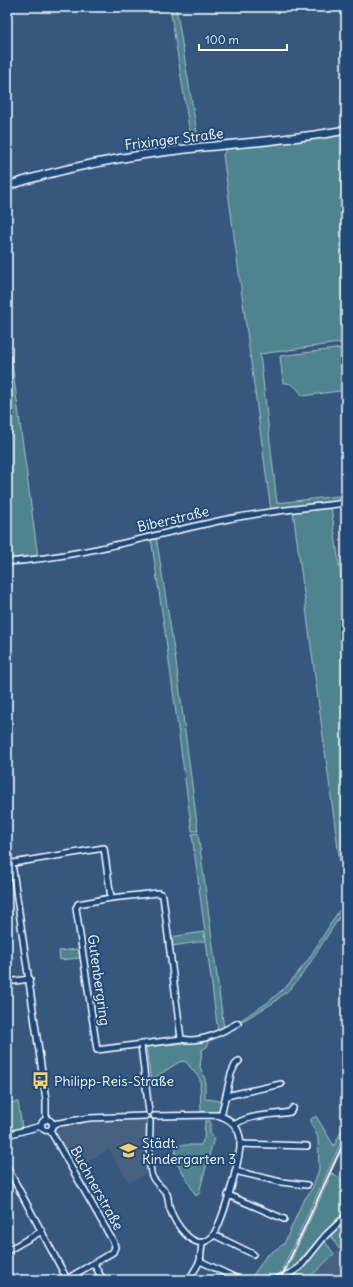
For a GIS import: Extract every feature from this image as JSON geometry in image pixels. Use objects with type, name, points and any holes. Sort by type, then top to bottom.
[{"type":"street","name":"Frixinger Straße","points":[[7,186],[64,169],[151,154],[296,138],[346,130]]},
{"type":"street","name":"Biberstraße","points":[[7,562],[36,560],[68,555],[229,518],[346,503]]},
{"type":"street","points":[[46,1120],[46,1100],[30,979],[10,863],[104,848],[111,898]]},
{"type":"street","name":"Gutenbergring","points":[[181,1039],[163,896],[158,893],[111,898],[78,904],[76,908],[96,1050],[215,1036],[238,1023]]},
{"type":"street","points":[[7,982],[30,979]]},
{"type":"street","points":[[141,1045],[149,1112],[154,1116],[212,1114],[221,1116],[235,1125],[240,1137],[235,1171],[225,1207],[214,1235],[202,1243],[190,1239],[184,1233],[170,1209],[169,1199],[152,1176],[150,1121],[154,1116]]},
{"type":"street","points":[[221,1116],[233,1068],[239,1061]]},
{"type":"street","points":[[226,1096],[280,1084]]},
{"type":"street","points":[[235,1125],[247,1119],[290,1112],[293,1108]]},
{"type":"street","points":[[53,1124],[89,1118],[145,1116],[146,1113],[149,1112]]},
{"type":"street","points":[[145,1116],[146,1119],[150,1121]]},
{"type":"street","points":[[46,1120],[50,1120],[53,1124]]},
{"type":"street","points":[[7,1135],[41,1126],[42,1122],[46,1120]]},
{"type":"street","points":[[41,1126],[46,1131],[50,1130],[53,1124]]},
{"type":"street","name":"Buchnerstraße","points":[[50,1130],[115,1247],[113,1252],[66,1279]]},
{"type":"street","points":[[240,1144],[307,1146]]},
{"type":"street","points":[[7,1167],[66,1279]]},
{"type":"street","points":[[235,1171],[280,1182],[307,1185]]},
{"type":"street","points":[[228,1195],[284,1219]]},
{"type":"street","points":[[275,1280],[291,1274],[300,1267],[325,1236],[346,1216]]},
{"type":"street","points":[[7,1251],[42,1231]]},
{"type":"street","points":[[214,1235],[253,1254]]},
{"type":"street","points":[[189,1280],[200,1261],[202,1243]]},
{"type":"street","points":[[200,1261],[240,1280]]},
{"type":"street","points":[[94,1264],[104,1280]]},
{"type":"shaded area","points":[[132,1119],[146,1121],[147,1124],[148,1172],[129,1183],[109,1149],[76,1169],[56,1132],[65,1125],[75,1123]]},
{"type":"shaded area","points":[[346,1243],[346,1280],[307,1280],[337,1251]]},
{"type":"green space","points":[[170,7],[176,7],[199,145],[192,146]]},
{"type":"green space","points":[[346,133],[346,342],[260,354],[277,503],[338,496],[339,501],[336,503],[271,511],[223,154],[225,152],[225,148]]},
{"type":"green space","points":[[7,326],[38,558],[7,561]]},
{"type":"green space","points":[[343,348],[346,373],[346,390],[303,396],[292,385],[283,383],[280,356]]},
{"type":"green space","points":[[331,506],[346,615],[346,907],[304,972],[292,987],[273,1003],[241,1022],[239,1021],[267,1003],[287,986],[308,960],[345,901],[293,511]]},
{"type":"green space","points":[[156,536],[176,662],[198,831],[192,831],[151,538]]},
{"type":"green space","points":[[198,833],[224,1029],[218,1032],[192,834]]},
{"type":"green space","points":[[204,932],[205,941],[172,946],[170,937]]},
{"type":"green space","points":[[79,949],[80,958],[60,960],[59,951]]},
{"type":"green space","points":[[208,1041],[208,1046],[202,1050],[200,1067],[205,1079],[205,1099],[222,1101],[220,1114],[201,1112],[200,1079],[185,1061],[179,1062],[151,1080],[146,1047]]},
{"type":"green space","points":[[18,1102],[22,1127],[7,1131],[7,1103]]},
{"type":"green space","points":[[316,1116],[334,1146],[346,1122],[346,1132],[280,1274],[264,1280],[250,1280],[266,1256],[284,1244],[302,1203],[312,1189],[319,1170],[318,1137],[311,1124],[311,1119]]},
{"type":"green space","points":[[205,1121],[210,1121],[210,1133],[214,1138],[200,1189],[201,1192],[196,1196],[175,1159],[176,1145],[201,1145],[204,1138]]},
{"type":"green space","points":[[332,1173],[344,1181],[346,1179],[346,1212],[327,1229],[293,1268],[285,1273]]},
{"type":"green space","points":[[346,1220],[346,1243],[339,1249],[331,1236],[333,1232]]},
{"type":"green space","points":[[325,1241],[334,1254],[307,1280],[287,1280],[298,1273],[308,1263]]},
{"type":"railway","points":[[280,1280],[346,1138]]},
{"type":"place","name":"Philipp-Reis-Straße","points":[[41,1081]]},
{"type":"place","name":"Städt. Kindergarten 3","points":[[129,1151]]}]
